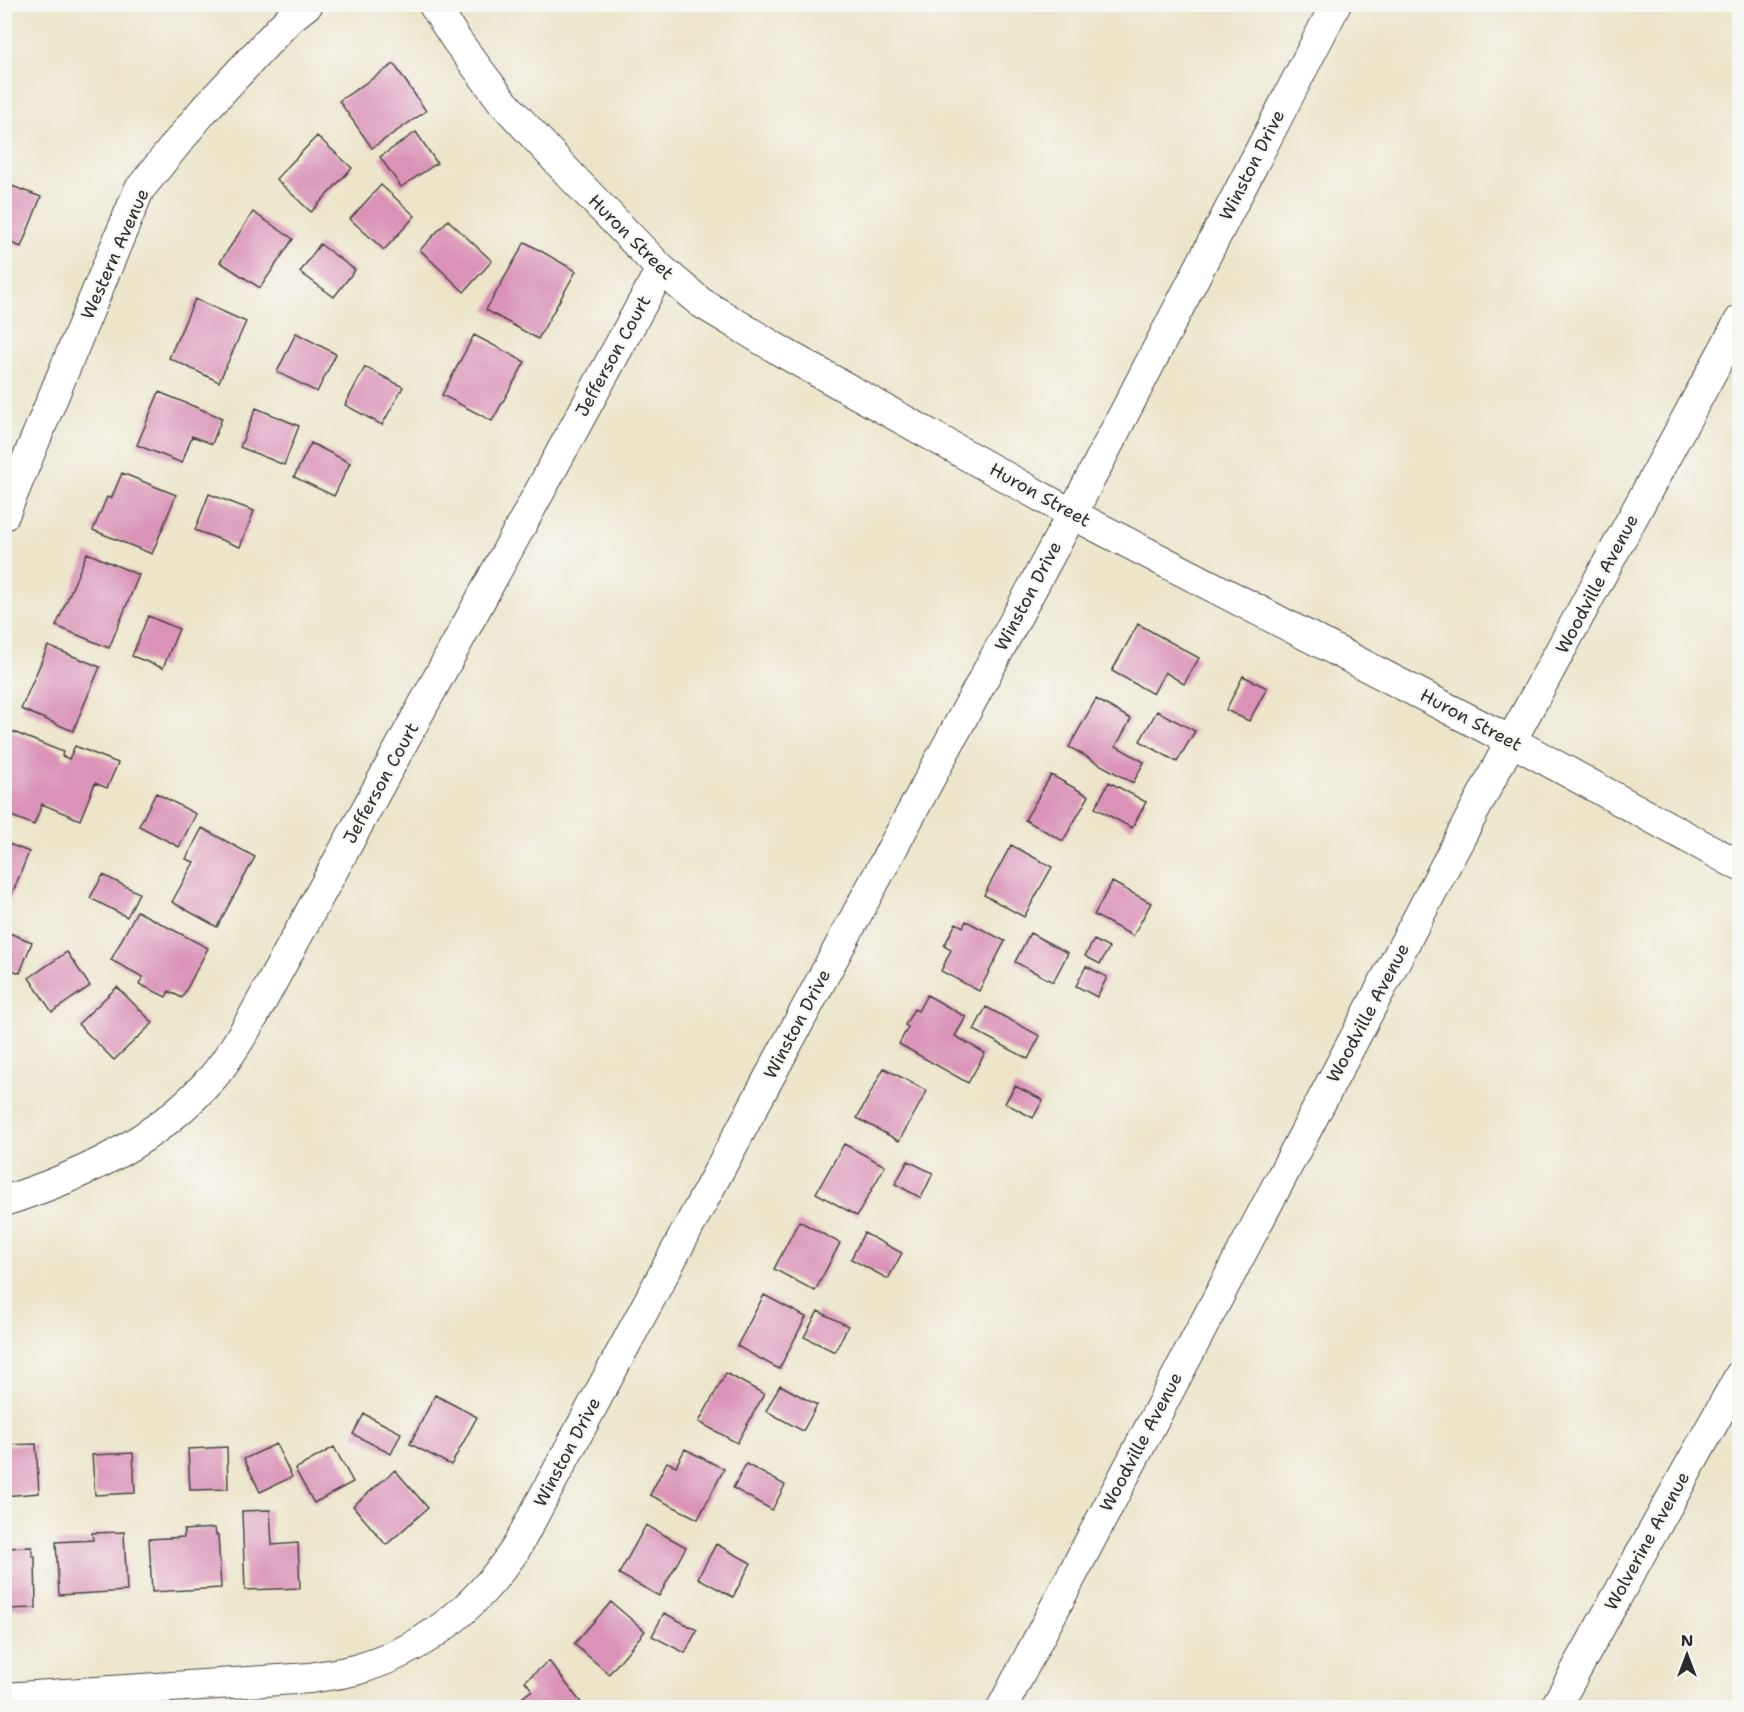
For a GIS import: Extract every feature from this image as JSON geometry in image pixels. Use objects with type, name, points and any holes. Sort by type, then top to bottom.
[{"type":"street","name":"Western Avenue","points":[[4,515],[139,190],[203,111],[290,18],[308,4]]},
{"type":"street","name":"Huron Street","points":[[433,4],[502,100],[661,269],[700,302],[766,343],[1072,514],[1511,741],[1740,867]]},
{"type":"street","name":"Winston Drive","points":[[4,1698],[310,1678],[354,1670],[389,1659],[420,1643],[451,1622],[498,1573],[515,1550],[1072,514],[1336,4]]},
{"type":"street","name":"Jefferson Court","points":[[4,1201],[47,1188],[90,1168],[156,1130],[187,1104],[233,1050],[661,269]]},
{"type":"street","name":"Woodville Avenue","points":[[1002,1707],[1511,741],[1740,320]]},
{"type":"street","name":"Wolverine Avenue","points":[[1555,1707],[1740,1375]]},
{"type":"building","points":[[394,64],[426,111],[372,148],[339,101]]},
{"type":"building","points":[[416,132],[437,163],[401,187],[380,157]]},
{"type":"building","points":[[317,136],[352,168],[311,212],[276,179]]},
{"type":"building","points":[[4,183],[41,197],[21,247],[4,240]]},
{"type":"building","points":[[381,185],[415,216],[384,250],[350,219]]},
{"type":"building","points":[[253,212],[293,239],[260,288],[220,262]]},
{"type":"building","points":[[448,220],[492,261],[464,292],[420,250]]},
{"type":"building","points":[[525,242],[576,271],[538,339],[486,310]]},
{"type":"building","points":[[320,244],[355,270],[334,297],[300,272]]},
{"type":"building","points":[[195,299],[246,322],[219,382],[169,358]]},
{"type":"building","points":[[296,333],[336,354],[317,392],[277,372]]},
{"type":"building","points":[[474,335],[525,362],[492,421],[442,395]]},
{"type":"building","points":[[365,367],[403,387],[382,425],[345,405]]},
{"type":"building","points":[[159,392],[222,418],[212,444],[192,436],[182,463],[137,445]]},
{"type":"building","points":[[256,408],[299,426],[284,465],[240,447]]},
{"type":"building","points":[[311,443],[350,463],[334,496],[294,477]]},
{"type":"building","points":[[122,473],[176,495],[152,554],[93,530],[107,497],[111,499]]},
{"type":"building","points":[[209,494],[254,511],[240,547],[195,530]]},
{"type":"building","points":[[87,553],[139,575],[109,648],[56,626]]},
{"type":"building","points":[[148,616],[179,629],[163,668],[132,656]]},
{"type":"building","points":[[1138,624],[1199,658],[1184,684],[1165,672],[1153,694],[1112,671]]},
{"type":"building","points":[[48,646],[100,667],[73,731],[21,709]]},
{"type":"building","points":[[1243,676],[1267,688],[1249,721],[1226,710]]},
{"type":"building","points":[[1096,699],[1131,719],[1116,746],[1144,762],[1133,783],[1069,747]]},
{"type":"building","points":[[1157,711],[1195,731],[1177,762],[1140,741]]},
{"type":"building","points":[[11,731],[63,752],[62,756],[69,759],[75,746],[118,763],[107,788],[95,783],[80,820],[42,804],[34,825],[4,813],[4,746]]},
{"type":"building","points":[[1051,775],[1089,796],[1063,841],[1025,820]]},
{"type":"building","points":[[1109,782],[1146,802],[1132,828],[1095,808]]},
{"type":"building","points":[[156,793],[196,814],[179,847],[139,826]]},
{"type":"building","points":[[202,828],[255,857],[217,927],[172,902],[194,862],[186,859]]},
{"type":"building","points":[[4,842],[29,852],[5,912],[4,912]]},
{"type":"building","points":[[1011,845],[1052,867],[1024,917],[984,895]]},
{"type":"building","points":[[103,875],[139,893],[127,917],[90,898]]},
{"type":"building","points":[[1112,882],[1151,903],[1133,936],[1094,915]]},
{"type":"building","points":[[137,911],[208,948],[182,998],[169,991],[166,997],[139,984],[143,977],[111,960]]},
{"type":"building","points":[[966,921],[1005,941],[979,991],[941,971],[951,950],[944,946],[956,923],[963,927]]},
{"type":"building","points":[[4,931],[32,942],[20,973],[4,967]]},
{"type":"building","points":[[1030,933],[1068,953],[1053,982],[1015,962]]},
{"type":"building","points":[[1094,940],[1109,948],[1100,964],[1085,956]]},
{"type":"building","points":[[67,952],[90,986],[52,1012],[29,978]]},
{"type":"building","points":[[1086,966],[1107,977],[1097,997],[1076,986]]},
{"type":"building","points":[[117,987],[153,1023],[114,1060],[78,1024]]},
{"type":"building","points":[[927,995],[966,1017],[955,1036],[985,1053],[968,1083],[899,1044],[908,1027],[905,1025],[914,1009],[918,1011]]},
{"type":"building","points":[[986,1007],[1040,1036],[1028,1059],[974,1030]]},
{"type":"building","points":[[884,1068],[927,1091],[899,1141],[857,1118]]},
{"type":"building","points":[[1015,1086],[1043,1100],[1033,1118],[1005,1103]]},
{"type":"building","points":[[844,1144],[885,1166],[857,1216],[816,1193]]},
{"type":"building","points":[[908,1161],[933,1173],[921,1198],[895,1184]]},
{"type":"building","points":[[799,1221],[840,1243],[815,1291],[774,1269]]},
{"type":"building","points":[[864,1233],[902,1253],[888,1279],[851,1259]]},
{"type":"building","points":[[764,1295],[806,1317],[779,1369],[737,1346]]},
{"type":"building","points":[[818,1311],[848,1326],[835,1352],[804,1337]]},
{"type":"building","points":[[726,1373],[764,1394],[737,1443],[699,1422]]},
{"type":"building","points":[[780,1385],[817,1405],[803,1431],[766,1411]]},
{"type":"building","points":[[435,1395],[477,1417],[451,1465],[410,1444]]},
{"type":"building","points":[[364,1414],[401,1433],[391,1454],[353,1434]]},
{"type":"building","points":[[36,1444],[39,1493],[4,1496],[4,1445]]},
{"type":"building","points":[[276,1444],[292,1477],[260,1492],[244,1459]]},
{"type":"building","points":[[227,1447],[228,1489],[190,1490],[188,1449]]},
{"type":"building","points":[[334,1447],[353,1482],[314,1503],[295,1469]]},
{"type":"building","points":[[685,1449],[724,1469],[698,1519],[650,1495],[667,1462],[676,1466]]},
{"type":"building","points":[[133,1453],[135,1493],[95,1495],[92,1455]]},
{"type":"building","points":[[746,1464],[785,1485],[772,1510],[733,1488]]},
{"type":"building","points":[[395,1470],[428,1508],[386,1545],[353,1506]]},
{"type":"building","points":[[270,1510],[272,1545],[298,1543],[300,1588],[245,1590],[242,1511]]},
{"type":"building","points":[[646,1525],[686,1547],[659,1596],[619,1574]]},
{"type":"building","points":[[215,1528],[216,1535],[218,1535],[221,1588],[152,1592],[149,1539],[184,1537],[184,1530]]},
{"type":"building","points":[[124,1532],[127,1591],[59,1595],[56,1542],[93,1540],[92,1533]]},
{"type":"building","points":[[716,1544],[751,1563],[733,1597],[698,1578]]},
{"type":"building","points":[[32,1547],[32,1556],[35,1556],[36,1608],[4,1609],[4,1548]]},
{"type":"building","points":[[611,1602],[645,1631],[609,1674],[574,1644]]},
{"type":"building","points":[[664,1613],[697,1630],[685,1653],[652,1636]]},
{"type":"building","points":[[549,1661],[585,1708],[517,1708],[514,1704],[532,1690],[525,1681]]}]
